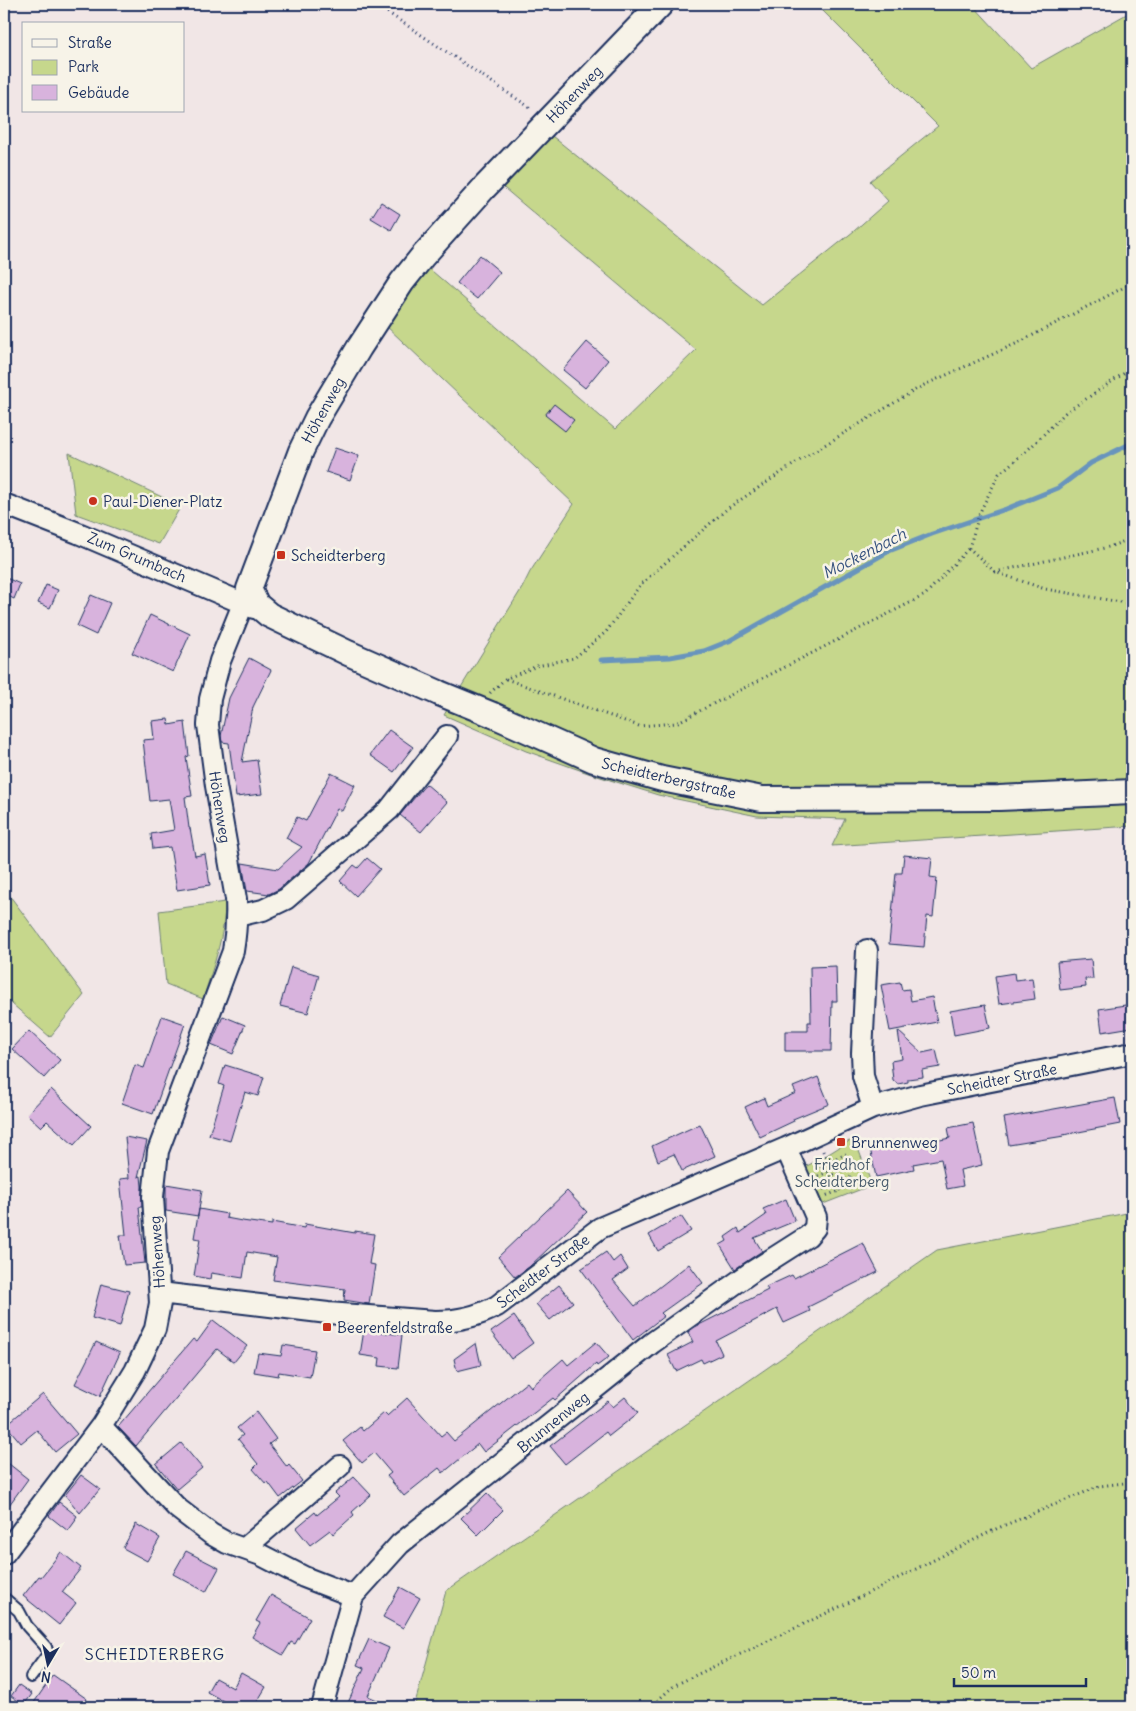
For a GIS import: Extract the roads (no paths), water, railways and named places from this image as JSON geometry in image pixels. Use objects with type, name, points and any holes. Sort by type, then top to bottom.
[{"type":"street","name":"Höhenweg","points":[[4,1554],[101,1426],[135,1371],[150,1342],[158,1316],[160,1293],[153,1197],[158,1151],[233,951],[237,916],[208,725],[210,699],[216,676],[300,451],[317,418],[380,314],[422,257],[548,120],[661,4]]},
{"type":"street","name":"Zum Grumbach","points":[[4,504],[246,596]]},
{"type":"street","name":"Scheidterbergstraße","points":[[246,596],[269,615],[348,653],[439,693],[489,706],[594,760],[662,780],[762,799],[999,798],[1132,792]]},
{"type":"street","points":[[237,916],[263,910],[286,900],[389,810],[447,736]]},
{"type":"street","points":[[867,950],[862,1053],[863,1076],[873,1108]]},
{"type":"street","name":"Scheidter Straße","points":[[160,1293],[357,1315],[435,1321],[452,1321],[468,1318],[497,1306],[600,1228],[786,1148],[873,1108],[920,1095],[1132,1053]]},
{"type":"street","name":"Brunnenweg","points":[[322,1707],[352,1596],[400,1544],[644,1349],[750,1272],[808,1236],[815,1228],[816,1217],[786,1148]]},
{"type":"street","points":[[101,1426],[177,1508],[194,1523],[226,1543],[269,1559],[304,1578],[352,1596]]},
{"type":"street","points":[[244,1549],[340,1466]]},
{"type":"lane","points":[[4,1598],[19,1610],[27,1626],[46,1647],[48,1654],[31,1677]]},
{"type":"waterway","name":"Mockenbach","points":[[601,660],[670,657],[704,651],[729,641],[889,551],[1006,509],[1058,488],[1091,463],[1132,443]]},
{"type":"place","name":"Paul-Diener-Platz","points":[[93,501]]},
{"type":"place","name":"Scheidterberg","points":[[281,555]]},
{"type":"place","name":"Brunnenweg","points":[[841,1142]]},
{"type":"place","name":"Beerenfeldstraße","points":[[327,1327]]},
{"type":"district","name":"SCHEIDTERBERG","points":[[155,1654]]},
{"type":"park label","name":"Friedhof Scheidterberg","points":[[842,1172]]}]
